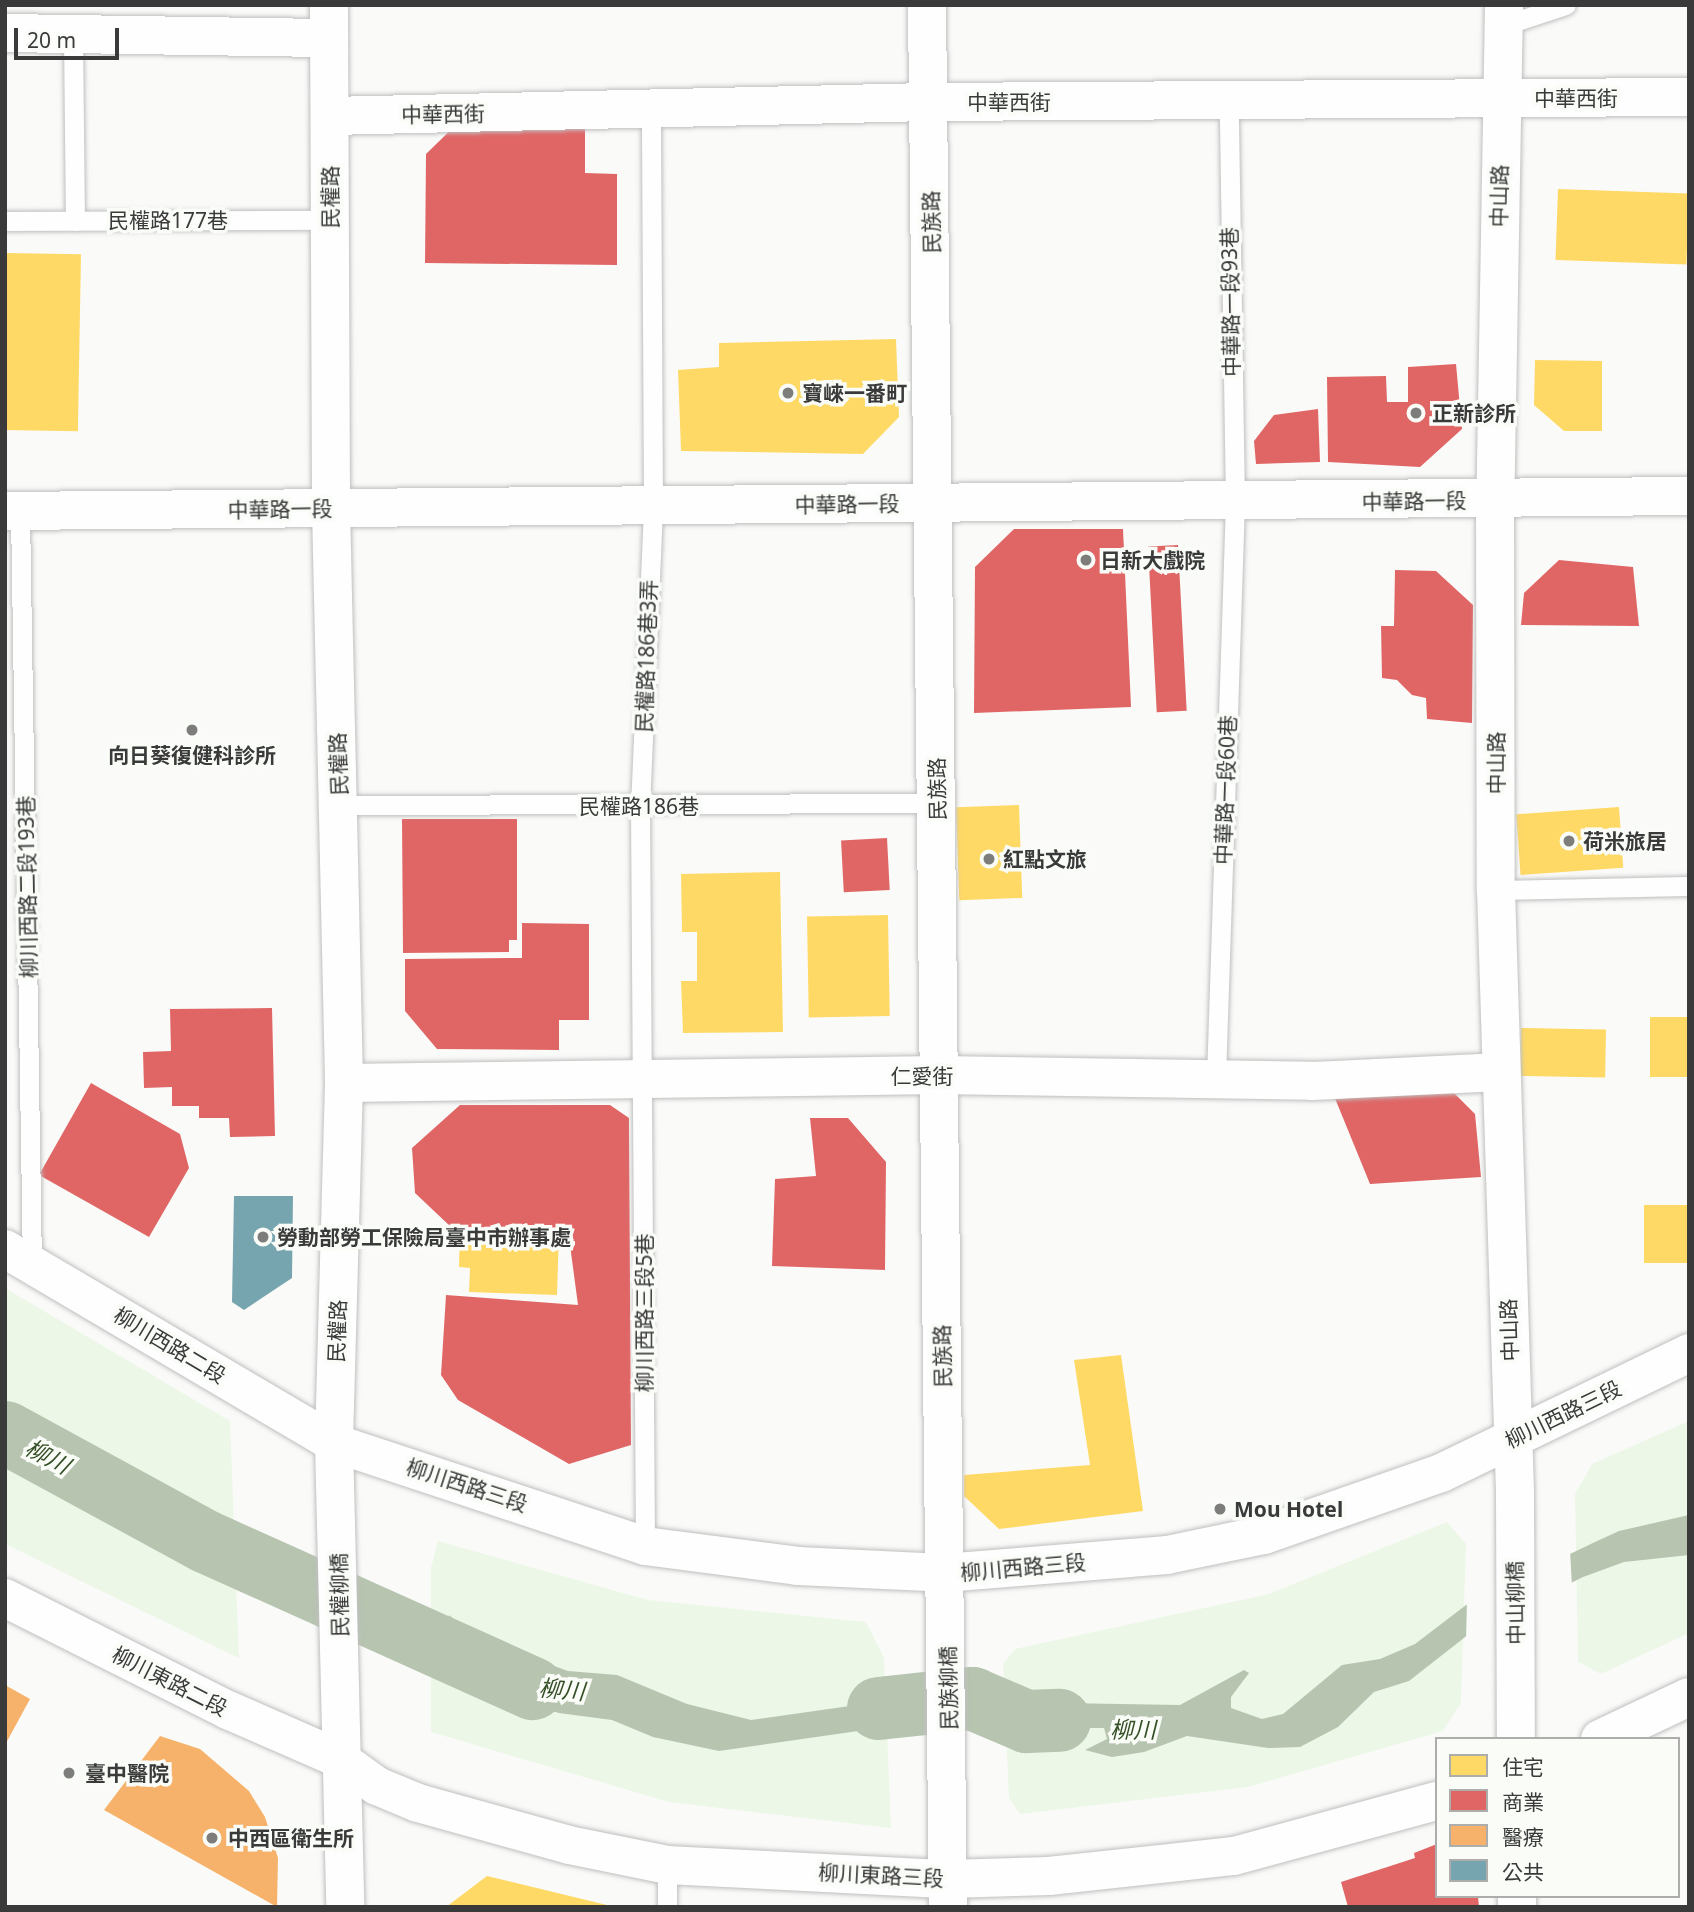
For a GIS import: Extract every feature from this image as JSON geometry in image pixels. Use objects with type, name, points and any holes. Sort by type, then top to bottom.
[{"type":"street","name":"民族路","points":[[927,5],[931,503],[938,803],[944,1573]]},
{"type":"street","name":"中山路","points":[[1504,15],[1500,98],[1495,500],[1496,890],[1514,1521]]},
{"type":"street","points":[[5,33],[73,34],[329,21]]},
{"type":"street","name":"民權路","points":[[329,21],[331,508],[340,806],[344,1083],[334,1443],[338,1523]]},
{"type":"street","name":"中華西街","points":[[330,116],[650,111],[928,102],[1689,97]]},
{"type":"street","name":"中華路一段","points":[[13,511],[1235,503],[1689,496]]},
{"type":"street","name":"仁愛街","points":[[344,1083],[939,1075],[1312,1081],[1501,1072]]},
{"type":"street","name":"柳川西路二段","points":[[19,1256],[334,1443]]},
{"type":"street","name":"柳川西路三段","points":[[334,1443],[645,1546],[798,1566],[944,1573],[1167,1555],[1265,1535],[1441,1473],[1689,1353]]},
{"type":"street","name":"中山柳橋","points":[[1514,1521],[1516,1737]]},
{"type":"street","name":"民權柳橋","points":[[338,1523],[338,1758]]},
{"type":"street","name":"民族柳橋","points":[[944,1573],[949,1803],[948,1893]]},
{"type":"street","name":"柳川東路二段","points":[[5,1598],[228,1710],[338,1758]]},
{"type":"street","points":[[1604,1737],[1689,1697]]},
{"type":"street","points":[[338,1758],[345,1907]]},
{"type":"street","name":"柳川東路三段","points":[[338,1758],[377,1786],[418,1803],[560,1842],[667,1865],[948,1893],[1049,1876],[1234,1856],[1435,1802]]},
{"type":"lane","points":[[1504,15],[1566,5]]},
{"type":"lane","points":[[73,34],[75,220]]},
{"type":"lane","name":"中華路一段93巷","points":[[1229,102],[1235,503]]},
{"type":"lane","name":"民權路186巷3弄","points":[[643,1080],[640,807],[653,506],[650,111]]},
{"type":"lane","name":"民權路177巷","points":[[5,221],[330,220]]},
{"type":"lane","name":"中華路一段60巷","points":[[1216,1078],[1235,503]]},
{"type":"lane","name":"柳川西路二段193巷","points":[[13,511],[26,808],[19,1256]]},
{"type":"lane","name":"民權路186巷","points":[[340,806],[640,807],[938,803]]},
{"type":"lane","points":[[5,808],[26,808]]},
{"type":"lane","points":[[1496,890],[1689,886]]},
{"type":"lane","name":"柳川西路三段5巷","points":[[643,1080],[645,1546]]},
{"type":"lane","points":[[667,1865],[667,1907]]},
{"type":"shaded area","points":[[5,1288],[230,1421],[239,1658],[5,1544]]},
{"type":"shaded area","points":[[1689,1421],[1689,1633],[1601,1674],[1578,1662],[1575,1494],[1592,1464]]},
{"type":"shaded area","points":[[1447,1522],[1466,1544],[1461,1703],[1443,1731],[1248,1787],[1020,1814],[1009,1798],[1003,1664],[1015,1649],[1269,1594]]},
{"type":"shaded area","points":[[438,1541],[648,1600],[866,1622],[884,1658],[891,1828],[669,1802],[431,1732],[431,1568]]},
{"type":"water","name":"柳川","points":[[1689,1515],[1689,1555],[1624,1562],[1583,1577],[1469,1634],[1409,1681],[1374,1692],[1338,1727],[1300,1747],[1268,1748],[1187,1736],[1144,1752],[1112,1757],[1085,1750],[1107,1739],[1104,1728],[879,1728],[719,1751],[653,1737],[612,1720],[559,1713],[456,1680],[449,1615],[476,1638],[568,1671],[617,1675],[687,1704],[751,1720],[892,1700],[1180,1705],[1244,1670],[1249,1673],[1231,1697],[1231,1708],[1262,1719],[1283,1714],[1342,1665],[1380,1659],[1415,1644],[1470,1602],[1595,1542],[1619,1531]]},
{"type":"pier","points":[[1570,1550],[1572,1587],[1466,1641],[1467,1600]]},
{"type":"pier","points":[[893,1696],[1000,1698],[999,1734],[892,1732]]},
{"type":"building: 住宅","points":[[1558,189],[1689,194],[1686,265],[1556,260]]},
{"type":"building: 住宅","points":[[5,253],[81,254],[78,431],[5,430]]},
{"type":"building: 住宅","name":"寶崍一番町","points":[[896,339],[899,417],[863,454],[681,451],[678,370],[719,367],[719,343]]},
{"type":"building: 住宅","points":[[1535,360],[1602,361],[1602,431],[1564,431],[1534,405]]},
{"type":"building: 住宅","points":[[1019,805],[1022,898],[959,900],[956,807]]},
{"type":"building: 住宅","name":"荷米旅居","points":[[1619,807],[1623,868],[1521,875],[1516,814]]},
{"type":"building: 住宅","points":[[780,872],[783,1032],[683,1033],[681,981],[697,981],[697,932],[682,932],[681,874]]},
{"type":"building: 住宅","points":[[888,915],[890,1016],[809,1017],[807,916]]},
{"type":"building: 住宅","points":[[1650,1017],[1689,1017],[1689,1077],[1650,1077]]},
{"type":"building: 住宅","points":[[1521,1028],[1606,1029],[1605,1077],[1520,1076]]},
{"type":"building: 住宅","points":[[1644,1205],[1689,1205],[1689,1263],[1644,1263]]},
{"type":"building: 住宅","points":[[460,1230],[559,1233],[557,1295],[469,1292],[470,1268],[459,1267]]},
{"type":"building: 住宅","points":[[1121,1355],[1143,1511],[999,1529],[964,1496],[964,1475],[1090,1465],[1074,1360]]},
{"type":"building: 住宅","points":[[487,1876],[611,1906],[611,1907],[446,1907]]},
{"type":"building: 商業","points":[[463,118],[585,120],[585,173],[617,174],[617,265],[425,263],[426,154]]},
{"type":"building: 商業","points":[[1456,364],[1462,429],[1420,467],[1328,462],[1327,377],[1386,376],[1387,402],[1408,402],[1408,367]]},
{"type":"building: 商業","points":[[1318,409],[1320,462],[1256,464],[1254,441],[1274,415]]},
{"type":"building: 商業","points":[[1014,529],[1123,529],[1131,707],[974,713],[975,567]]},
{"type":"building: 商業","points":[[1178,545],[1187,711],[1157,712],[1148,547]]},
{"type":"building: 商業","points":[[1559,560],[1633,567],[1639,626],[1521,625],[1524,593]]},
{"type":"building: 商業","points":[[1395,570],[1436,571],[1473,605],[1472,723],[1427,719],[1426,698],[1412,695],[1397,680],[1382,678],[1381,626],[1394,626]]},
{"type":"building: 商業","points":[[402,819],[517,819],[517,940],[509,940],[509,952],[403,953]]},
{"type":"building: 商業","points":[[887,838],[890,890],[844,892],[841,840]]},
{"type":"building: 商業","points":[[522,923],[589,924],[589,1020],[559,1020],[559,1050],[437,1049],[405,1011],[405,959],[522,958]]},
{"type":"building: 商業","points":[[272,1008],[275,1136],[230,1137],[229,1118],[199,1118],[199,1106],[172,1106],[172,1087],[144,1088],[143,1052],[171,1051],[170,1009]]},
{"type":"building: 商業","points":[[91,1083],[180,1134],[189,1168],[149,1237],[39,1175]]},
{"type":"building: 商業","points":[[1332,1091],[1452,1091],[1475,1114],[1481,1177],[1370,1184]]},
{"type":"building: 商業","points":[[460,1105],[610,1105],[629,1118],[631,1445],[569,1464],[458,1400],[441,1375],[446,1295],[578,1305],[568,1230],[451,1227],[415,1193],[412,1148]]},
{"type":"building: 商業","points":[[810,1118],[848,1118],[886,1162],[885,1270],[772,1266],[775,1179],[816,1176]]},
{"type":"building: 商業","points":[[1435,1845],[1435,1898],[1478,1898],[1479,1907],[1348,1907],[1341,1882],[1415,1858],[1414,1853]]},
{"type":"building: 醫療","points":[[5,1685],[30,1699],[5,1745]]},
{"type":"building: 醫療","name":"中西區衛生所","points":[[160,1736],[200,1749],[249,1791],[265,1817],[278,1858],[277,1907],[104,1810]]},
{"type":"building: 公共","name":"勞動部勞工保險局臺中市辦事處","points":[[234,1196],[293,1196],[292,1278],[244,1310],[232,1302]]},
{"type":"waterway","name":"柳川","points":[[5,1432],[205,1541],[532,1688]]},
{"type":"waterway","name":"柳川","points":[[878,1708],[972,1698],[1026,1721],[1059,1720]]},
{"type":"place","name":"寶崍一番町","points":[[788,393]]},
{"type":"place","name":"正新診所","points":[[1416,413]]},
{"type":"place","name":"日新大戲院","points":[[1086,560]]},
{"type":"place","name":"向日葵復健科診所","points":[[192,730]]},
{"type":"place","name":"荷米旅居","points":[[1569,841]]},
{"type":"place","name":"紅點文旅","points":[[989,859]]},
{"type":"place","name":"勞動部勞工保險局臺中市辦事處","points":[[263,1237]]},
{"type":"place","name":"Mou Hotel","points":[[1220,1509]]},
{"type":"place","name":"臺中醫院","points":[[69,1773]]},
{"type":"place","name":"中西區衛生所","points":[[212,1838]]}]
